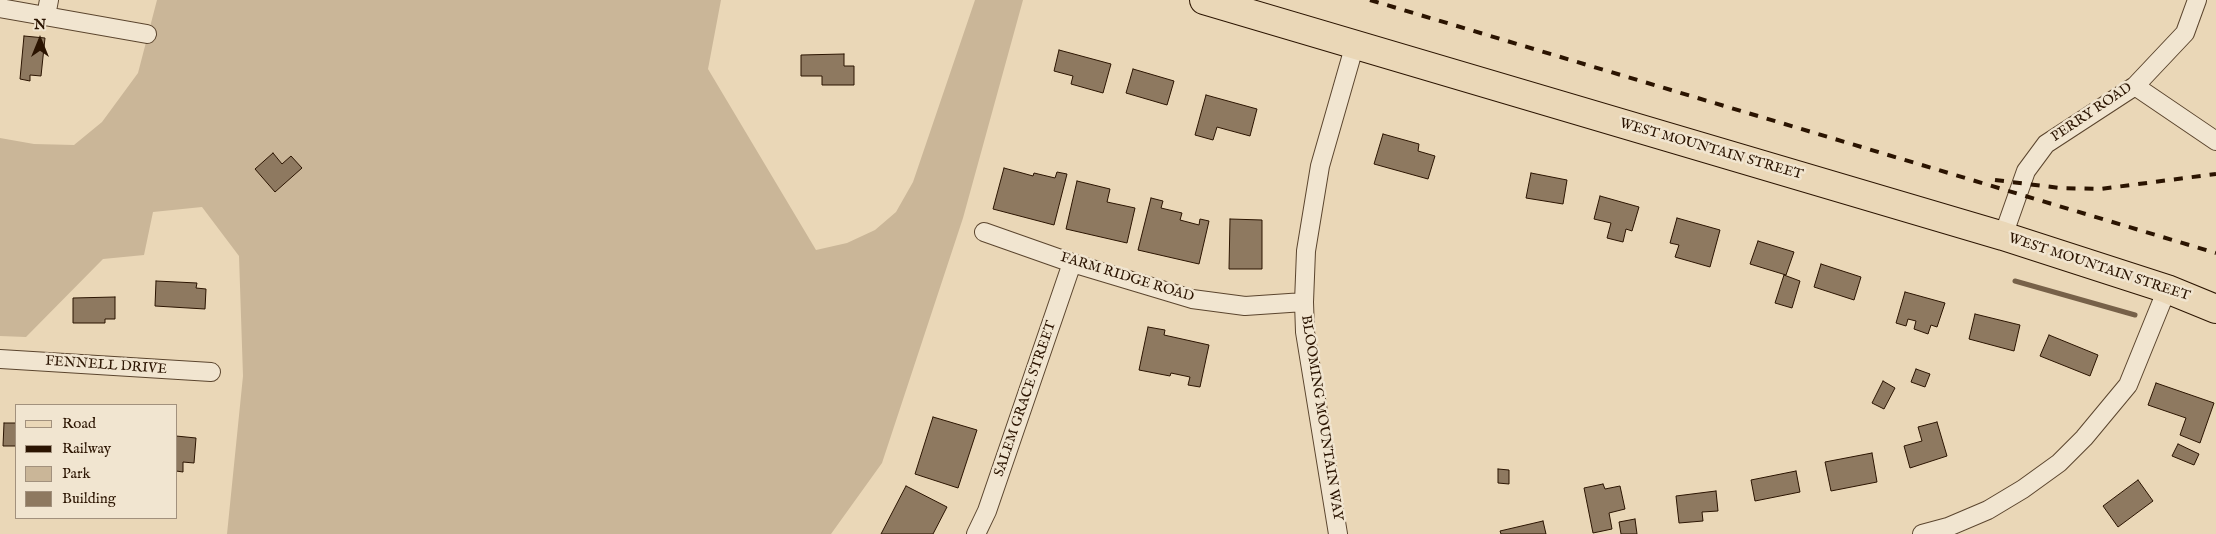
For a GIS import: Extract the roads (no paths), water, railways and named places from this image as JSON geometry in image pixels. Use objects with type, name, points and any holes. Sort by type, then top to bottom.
[{"type":"main road","name":"WEST MOUNTAIN STREET","points":[[1204,0],[2002,236],[2167,289],[2216,309]]},
{"type":"street","name":"PERRY ROAD","points":[[2002,236],[2026,171],[2046,144],[2135,86],[2185,33],[2197,0]]},
{"type":"street","points":[[0,8],[48,8],[147,34]]},
{"type":"street","name":"BLOOMING MOUNTAIN WAY","points":[[1338,534],[1305,332],[1304,302],[1306,251],[1320,166],[1355,44]]},
{"type":"street","points":[[2135,86],[2216,141]]},
{"type":"street","name":"FARM RIDGE ROAD","points":[[984,232],[1072,262],[1192,299],[1245,306],[1304,302]]},
{"type":"street","name":"SALEM GRACE STREET","points":[[976,534],[990,502],[1072,262]]},
{"type":"street","points":[[1922,534],[1948,527],[1988,510],[2023,490],[2059,464],[2084,438],[2128,384],[2167,289]]},
{"type":"street","name":"FENNELL DRIVE","points":[[0,359],[212,372]]},
{"type":"waterway","points":[[2015,281],[2135,315]]},
{"type":"railway","points":[[1370,0],[2216,253]]},
{"type":"railway","points":[[1995,180],[2060,188],[2100,189],[2216,174]]}]
